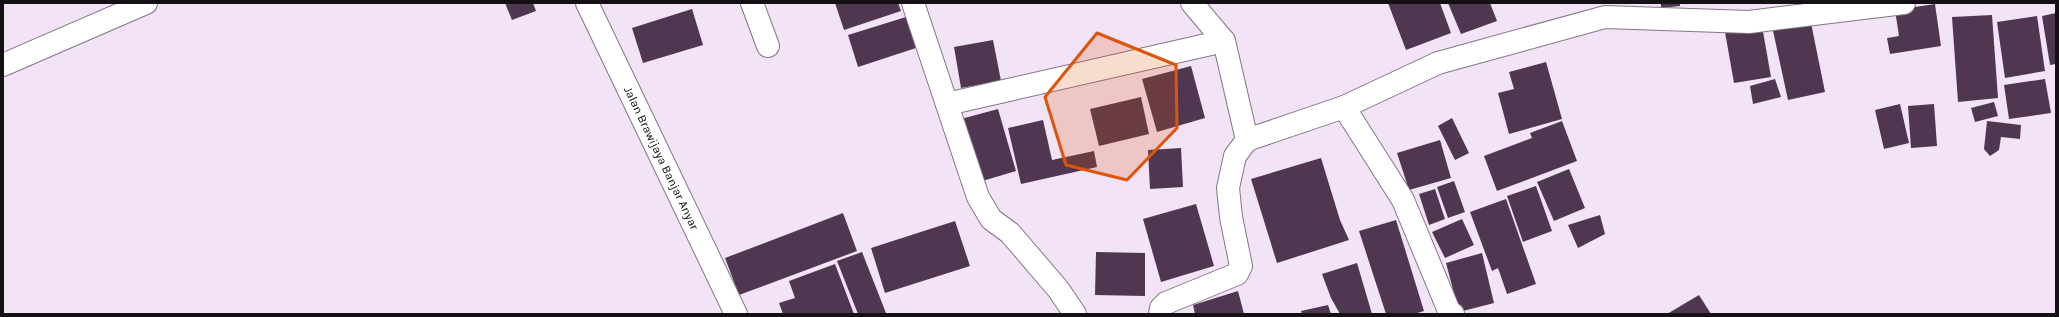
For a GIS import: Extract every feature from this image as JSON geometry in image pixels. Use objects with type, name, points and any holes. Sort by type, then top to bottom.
[{"type":"street","points":[[3,65],[146,3]]},
{"type":"street","name":"Jalan Brawijaya Banjar Anyar","points":[[587,3],[736,314]]},
{"type":"street","points":[[752,3],[768,46]]},
{"type":"street","points":[[914,3],[978,197],[991,219],[1010,233],[1058,289],[1075,314]]},
{"type":"street","points":[[1192,3],[1224,41],[1247,140]]},
{"type":"street","points":[[1160,314],[1161,308],[1166,303],[1237,274],[1241,266],[1231,217],[1228,188],[1235,156],[1247,140],[1344,107],[1438,62],[1605,17],[1749,22],[1904,3]]},
{"type":"street","points":[[947,104],[1224,41]]},
{"type":"street","points":[[1344,107],[1403,200],[1449,311],[1453,314]]},
{"type":"highlighted area","points":[[1097,33],[1176,65],[1177,128],[1127,180],[1066,165],[1045,97]]},
{"type":"building","points":[[505,3],[533,3],[536,11],[512,20]]},
{"type":"building","points":[[835,3],[898,3],[901,11],[844,30]]},
{"type":"building","points":[[1388,3],[1440,3],[1451,33],[1406,50]]},
{"type":"building","points":[[1448,3],[1490,3],[1497,21],[1461,34]]},
{"type":"building","points":[[1661,3],[1680,3],[1680,6],[1661,8]]},
{"type":"building","points":[[1935,4],[1941,46],[1890,54],[1887,38],[1899,36],[1895,10]]},
{"type":"building","points":[[692,9],[703,45],[643,63],[632,28]]},
{"type":"building","points":[[2056,13],[2056,64],[2050,65],[2042,16]]},
{"type":"building","points":[[1992,15],[1998,98],[1958,102],[1952,17]]},
{"type":"building","points":[[2037,16],[2045,71],[2005,78],[1997,22]]},
{"type":"building","points":[[906,17],[916,48],[858,67],[848,35]]},
{"type":"building","points":[[1810,18],[1825,92],[1788,100],[1772,26]]},
{"type":"building","points":[[1762,26],[1771,77],[1734,83],[1725,32]]},
{"type":"building","points":[[993,40],[1001,81],[961,88],[954,47]]},
{"type":"building","points":[[1546,62],[1562,119],[1509,134],[1498,93],[1514,89],[1509,72]]},
{"type":"building","points":[[1191,66],[1205,118],[1157,132],[1142,79]]},
{"type":"building","points":[[1775,79],[1781,97],[1753,104],[1750,86]]},
{"type":"building","points":[[2045,79],[2051,113],[2009,119],[2004,85]]},
{"type":"building","points":[[1141,97],[1149,134],[1099,146],[1090,109]]},
{"type":"building","points":[[1994,102],[1998,116],[1975,122],[1971,108]]},
{"type":"building","points":[[1900,104],[1909,143],[1884,149],[1875,110]]},
{"type":"building","points":[[1934,104],[1937,146],[1911,148],[1908,106]]},
{"type":"building","points":[[998,109],[1016,171],[979,182],[961,119]]},
{"type":"building","points":[[1452,118],[1469,153],[1455,160],[1438,126]]},
{"type":"building","points":[[1043,120],[1052,160],[1094,151],[1097,167],[1021,184],[1008,128]]},
{"type":"building","points":[[1562,121],[1577,161],[1497,191],[1484,156],[1532,138],[1530,133]]},
{"type":"building","points":[[1987,121],[2021,125],[2020,139],[2001,137],[1999,150],[1990,156],[1984,149]]},
{"type":"building","points":[[1440,140],[1451,178],[1409,190],[1397,153]]},
{"type":"building","points":[[1181,148],[1183,187],[1150,189],[1148,150]]},
{"type":"building","points":[[1321,158],[1340,220],[1349,240],[1277,263],[1251,179]]},
{"type":"building","points":[[1569,169],[1585,208],[1554,221],[1537,182]]},
{"type":"building","points":[[1454,181],[1465,212],[1448,218],[1437,187]]},
{"type":"building","points":[[1536,186],[1552,231],[1523,242],[1507,196]]},
{"type":"building","points":[[1435,189],[1445,219],[1429,225],[1419,194]]},
{"type":"building","points":[[1506,199],[1536,284],[1507,294],[1498,268],[1492,271],[1470,212]]},
{"type":"building","points":[[1196,204],[1214,266],[1161,282],[1143,219]]},
{"type":"building","points":[[843,213],[857,251],[739,295],[725,258]]},
{"type":"building","points":[[1600,215],[1605,234],[1578,248],[1568,225]]},
{"type":"building","points":[[1462,219],[1474,245],[1445,258],[1432,232]]},
{"type":"building","points":[[1396,220],[1424,311],[1414,314],[1386,314],[1359,231]]},
{"type":"building","points":[[955,221],[970,266],[885,293],[871,248]]},
{"type":"building","points":[[862,252],[886,313],[858,314],[837,261]]},
{"type":"building","points":[[1096,252],[1145,253],[1145,296],[1095,295]]},
{"type":"building","points":[[1482,253],[1494,303],[1459,312],[1446,263]]},
{"type":"building","points":[[1357,263],[1372,314],[1340,314],[1331,298],[1322,274]]},
{"type":"building","points":[[835,264],[854,314],[783,314],[779,303],[795,298],[789,281]]},
{"type":"building","points":[[1238,291],[1244,314],[1195,314],[1193,305]]},
{"type":"building","points":[[1699,295],[1711,314],[1667,314]]},
{"type":"building","points":[[1328,305],[1331,314],[1302,314],[1301,311]]}]
